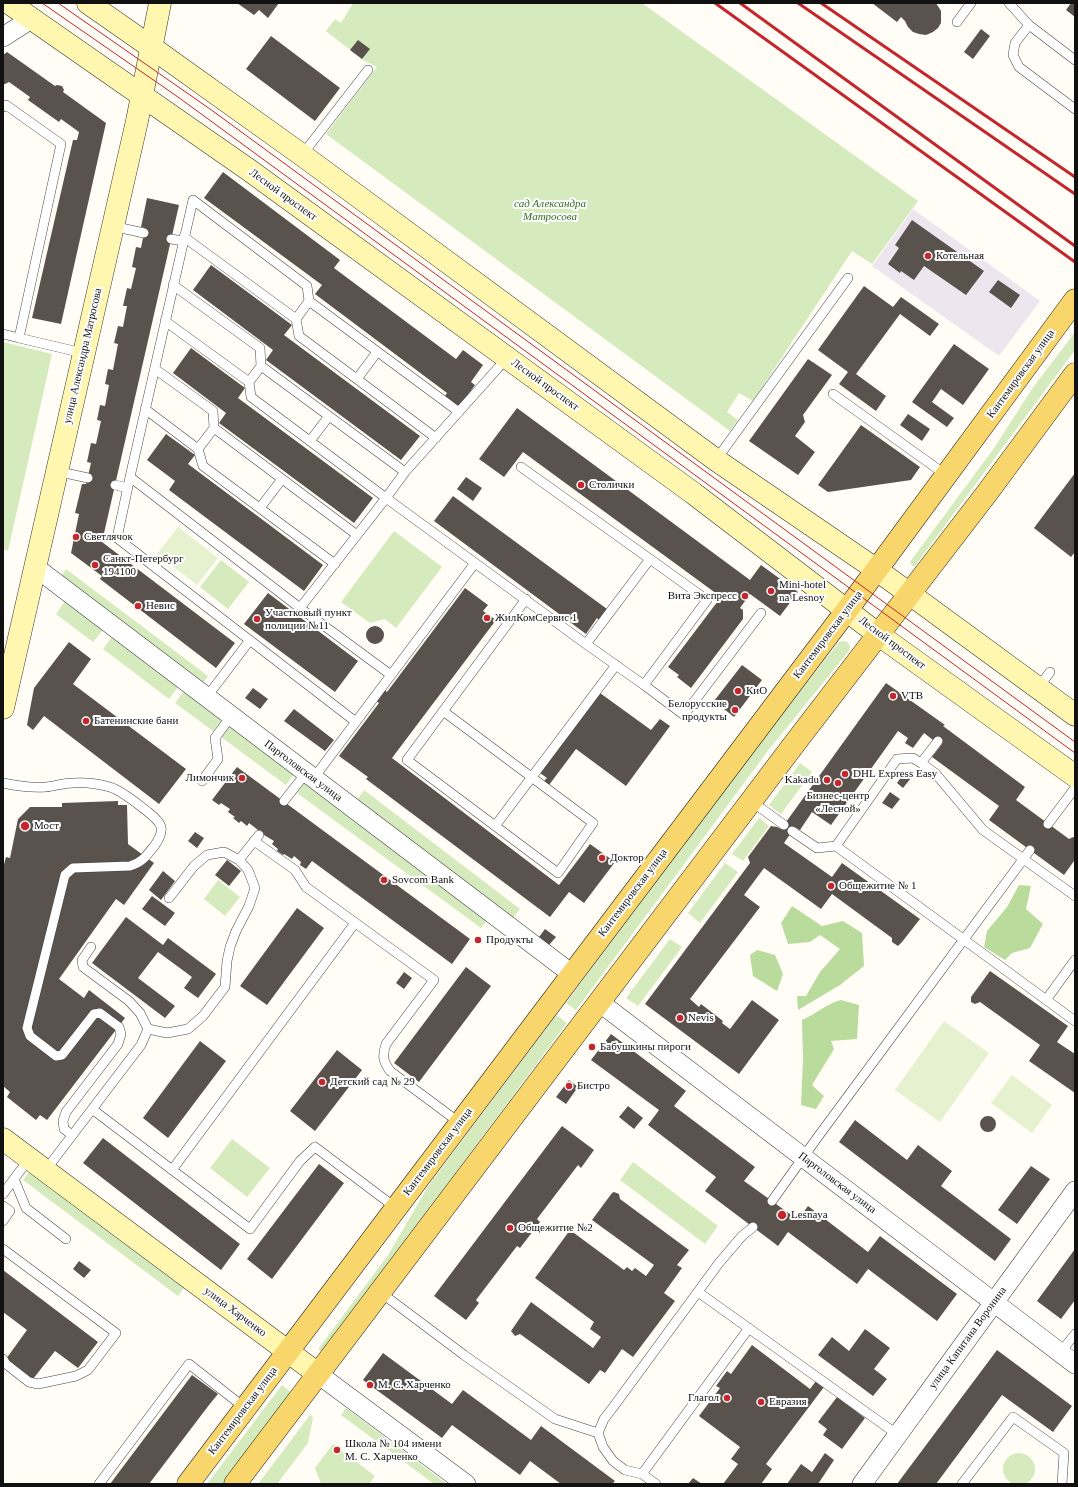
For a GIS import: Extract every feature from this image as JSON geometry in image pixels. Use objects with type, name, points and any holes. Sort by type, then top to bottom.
[{"type":"main road","name":"Лесной проспект","points":[[9,3],[249,170],[693,493],[879,635],[1075,776]]},
{"type":"main road","points":[[88,3],[302,155],[716,460],[910,594],[1044,680],[1075,715]]},
{"type":"main road","name":"улица Александра Матросова","points":[[3,708],[142,95],[160,3]]},
{"type":"main road","name":"Кантемировская улица","points":[[188,1484],[877,570],[1075,300]]},
{"type":"main road","points":[[235,1484],[751,801],[988,493],[1074,376]]},
{"type":"main road","name":"улица Харченко","points":[[3,1140],[318,1374]]},
{"type":"street","points":[[3,37],[31,18]]},
{"type":"street","name":"Парголовская улица","points":[[35,567],[572,974]]},
{"type":"street","name":"Парголовская улица","points":[[599,1002],[1068,1359]]},
{"type":"street","name":"улица Капитана Воронина","points":[[862,1484],[1075,1191]]},
{"type":"street","name":"улица Харченко","points":[[318,1374],[466,1484]]},
{"type":"lane","points":[[957,22],[971,3]]},
{"type":"lane","points":[[1009,3],[1029,25],[1075,60]]},
{"type":"lane","points":[[1029,25],[1015,43],[1013,55],[1019,67],[1075,109]]},
{"type":"lane","points":[[302,155],[368,70]]},
{"type":"lane","points":[[3,107],[6,105],[61,144],[19,338]]},
{"type":"lane","points":[[296,319],[309,301],[307,286],[193,200],[117,538],[356,722]]},
{"type":"lane","points":[[112,226],[144,233]]},
{"type":"lane","points":[[171,239],[184,239],[296,319],[299,336],[436,438]]},
{"type":"lane","points":[[716,460],[848,278]]},
{"type":"lane","points":[[173,285],[260,348],[261,366],[249,382],[251,397],[386,498],[684,715],[761,613]]},
{"type":"lane","points":[[309,301],[459,412]]},
{"type":"lane","points":[[165,321],[249,382]]},
{"type":"lane","points":[[3,334],[83,354]]},
{"type":"lane","points":[[357,379],[377,352]]},
{"type":"lane","points":[[300,608],[405,472],[506,357]]},
{"type":"lane","points":[[261,366],[405,472]]},
{"type":"lane","points":[[154,368],[213,411],[214,428],[198,449]]},
{"type":"lane","points":[[833,394],[946,475]]},
{"type":"lane","points":[[145,409],[198,449],[202,466],[335,564]]},
{"type":"lane","points":[[310,441],[329,416]]},
{"type":"lane","points":[[214,428],[357,535]]},
{"type":"lane","points":[[522,467],[706,600],[644,685]]},
{"type":"lane","points":[[56,471],[88,478]]},
{"type":"lane","points":[[130,477],[300,608],[391,675]]},
{"type":"lane","points":[[260,508],[282,479]]},
{"type":"lane","points":[[115,485],[128,488]]},
{"type":"lane","points":[[586,644],[650,559]]},
{"type":"lane","points":[[284,801],[309,776],[356,722],[475,563]]},
{"type":"lane","points":[[443,711],[594,824],[558,873],[407,760],[443,711],[526,599]]},
{"type":"lane","points":[[206,698],[250,640]]},
{"type":"lane","points":[[495,826],[616,665]]},
{"type":"lane","points":[[202,781],[218,759],[215,738],[231,716]]},
{"type":"lane","points":[[921,763],[938,741]]},
{"type":"lane","points":[[836,846],[897,759],[913,758],[935,772],[983,830],[1075,896]]},
{"type":"lane","points":[[3,783],[20,786],[45,787],[73,783],[95,784],[114,789],[129,798],[158,820],[162,828],[160,837],[146,857],[139,864],[130,866],[73,868],[65,875],[27,1028],[30,1036],[56,1056],[62,1055],[94,1014],[100,1013],[119,1027],[122,1034],[118,1044],[66,1112],[63,1121],[64,1128],[72,1135]]},
{"type":"lane","points":[[1048,824],[1075,788]]},
{"type":"lane","points":[[751,801],[784,825]]},
{"type":"lane","points":[[792,831],[817,848],[836,846],[1075,1021]]},
{"type":"lane","points":[[240,860],[257,838],[295,870],[306,887],[434,980],[386,1044],[383,1053],[384,1062],[390,1071],[460,1123]]},
{"type":"lane","points":[[772,1201],[963,939],[1030,850]]},
{"type":"lane","points":[[148,1029],[167,1033],[188,1028],[203,1016],[225,986],[230,947],[236,931],[249,906],[255,888],[248,870],[240,860],[224,852],[207,855],[194,866],[169,898]]},
{"type":"lane","points":[[172,1170],[355,923]]},
{"type":"lane","points":[[91,947],[82,960],[83,967],[129,1001],[140,1013],[148,1029]]},
{"type":"lane","points":[[1046,1000],[1075,960]]},
{"type":"lane","points":[[3,1194],[14,1179],[37,1165],[72,1135],[140,1045],[148,1029]]},
{"type":"lane","points":[[92,1109],[250,1229],[300,1161],[315,1147],[396,1208]]},
{"type":"lane","points":[[14,1179],[26,1208],[66,1239]]},
{"type":"lane","points":[[3,1206],[10,1211],[3,1221]]},
{"type":"lane","points":[[656,1484],[642,1474],[625,1470],[613,1461],[603,1448],[598,1432],[614,1406],[719,1263],[742,1236],[753,1227]]},
{"type":"lane","points":[[3,1248],[116,1333],[88,1370],[76,1376],[38,1384],[29,1382],[6,1364],[3,1359]]},
{"type":"lane","points":[[380,1292],[555,1419],[598,1432]]},
{"type":"lane","points":[[698,1292],[898,1435]]},
{"type":"lane","points":[[642,1474],[749,1328]]},
{"type":"lane","points":[[1068,1359],[1075,1334]]},
{"type":"lane","points":[[99,1484],[188,1364],[245,1408]]},
{"type":"lane","points":[[962,1484],[1013,1417],[1064,1453],[1062,1484]]},
{"type":"shaded area","points":[[913,209],[1040,301],[999,356],[872,266]]},
{"type":"green space","name":"cад Александра Матросова","points":[[352,3],[642,3],[918,201],[872,264],[852,251],[753,401],[739,393],[727,412],[738,420],[730,431],[326,134],[377,67],[363,60],[326,31],[335,19],[341,23]]},
{"type":"green space","points":[[1075,332],[1075,350],[915,566],[912,566],[910,562],[994,448],[1032,389]]},
{"type":"green space","points":[[3,342],[52,354],[8,551],[3,549]]},
{"type":"green space","points":[[178,527],[218,558],[197,585],[157,554]]},
{"type":"green space","points":[[394,531],[442,567],[396,628],[385,619],[370,623],[341,602]]},
{"type":"green space","points":[[221,560],[249,582],[228,609],[200,587]]},
{"type":"green space","points":[[66,569],[208,676],[203,683],[61,576]]},
{"type":"green space","points":[[65,601],[103,630],[93,642],[56,614]]},
{"type":"green space","points":[[112,637],[178,687],[169,699],[103,649]]},
{"type":"green space","points":[[839,642],[848,642],[850,646],[849,651],[770,748],[576,1010],[566,1003],[761,741]]},
{"type":"green space","points":[[184,691],[222,719],[213,731],[175,703]]},
{"type":"green space","points":[[230,726],[294,774],[286,785],[221,737]]},
{"type":"green space","points":[[800,763],[812,772],[781,814],[769,805]]},
{"type":"green space","points":[[305,782],[487,920],[481,928],[297,793]]},
{"type":"green space","points":[[364,790],[520,909],[513,918],[357,800]]},
{"type":"green space","points":[[759,818],[769,826],[743,861],[732,854]]},
{"type":"green space","points":[[725,863],[738,872],[700,923],[688,913]]},
{"type":"green space","points":[[218,880],[240,897],[225,916],[204,899]]},
{"type":"green space","points":[[1019,885],[1031,886],[1026,909],[1043,924],[1030,948],[1012,953],[1005,960],[984,947],[987,931],[1007,907]]},
{"type":"green space","points":[[792,906],[822,926],[843,921],[862,933],[864,966],[840,985],[798,1010],[797,996],[806,996],[820,972],[840,949],[820,935],[810,942],[788,944],[781,923]]},
{"type":"green space","points":[[670,939],[682,947],[638,1006],[626,998]]},
{"type":"green space","points":[[757,950],[775,955],[783,974],[777,991],[753,976],[750,955]]},
{"type":"green space","points":[[841,1000],[859,1005],[857,1039],[831,1041],[834,1049],[812,1085],[824,1096],[816,1109],[801,1105],[803,1059],[802,1020]]},
{"type":"green space","points":[[556,1015],[567,1023],[323,1351],[319,1350],[388,1255],[429,1185]]},
{"type":"green space","points":[[944,1021],[989,1053],[940,1122],[895,1090]]},
{"type":"green space","points":[[1012,1075],[1052,1105],[1032,1133],[991,1103]]},
{"type":"green space","points":[[232,1139],[270,1168],[247,1197],[210,1168]]},
{"type":"green space","points":[[633,1162],[718,1226],[705,1244],[620,1180]]},
{"type":"green space","points":[[29,1172],[184,1288],[178,1296],[23,1180]]},
{"type":"green space","points":[[282,1385],[293,1394],[224,1484],[207,1484]]},
{"type":"green space","points":[[346,1408],[447,1484],[434,1484],[341,1415]]},
{"type":"green space","points":[[310,1415],[313,1418],[308,1443],[277,1484],[258,1484]]},
{"type":"green space","points":[[333,1444],[375,1476],[369,1484],[321,1484],[315,1468]]},
{"type":"green space","points":[[1019,1453],[1028,1456],[1032,1460],[1035,1469],[1032,1478],[1028,1482],[1019,1485],[1010,1482],[1006,1478],[1003,1469],[1006,1460],[1010,1456]]},
{"type":"building","points":[[237,3],[279,3],[268,18],[259,10],[254,15]]},
{"type":"building","points":[[872,3],[936,3],[941,11],[941,23],[933,32],[926,35],[919,34],[913,32],[901,17],[897,22]]},
{"type":"building","points":[[1071,3],[1075,3],[1075,17],[1066,10]]},
{"type":"building","points":[[981,29],[990,36],[973,59],[964,52]]},
{"type":"building","points":[[271,36],[340,88],[315,121],[246,69]]},
{"type":"building","points":[[358,40],[370,49],[362,59],[350,50]]},
{"type":"building","points":[[7,52],[55,86],[62,86],[64,90],[63,92],[106,123],[61,324],[32,318],[73,140],[77,140],[79,132],[61,119],[59,122],[28,100],[30,97],[9,82],[3,85],[3,55]]},
{"type":"building","points":[[223,172],[340,260],[334,268],[456,359],[463,350],[483,365],[471,382],[475,385],[459,407],[445,396],[447,393],[315,294],[322,285],[204,198]]},
{"type":"building","points":[[147,198],[179,205],[102,542],[235,643],[216,668],[100,579],[102,576],[71,553],[79,514],[75,513],[82,484],[86,484],[91,463],[87,462],[91,443],[96,444],[101,421],[97,420],[100,405],[105,406],[109,385],[105,384],[108,369],[113,370],[118,344],[114,343],[118,326],[123,327],[127,306],[123,306],[127,288],[131,289],[136,268],[132,267],[136,247],[141,248],[145,228],[141,227]]},
{"type":"building","name":"Котельная","points":[[912,220],[984,271],[966,295],[924,266],[914,280],[901,271],[900,273],[888,264],[899,248],[895,245]]},
{"type":"building","points":[[211,265],[292,325],[284,335],[420,436],[401,460],[266,360],[273,350],[193,290]]},
{"type":"building","points":[[998,280],[1020,295],[1011,308],[989,292]]},
{"type":"building","points":[[864,286],[893,307],[901,297],[939,324],[930,336],[900,314],[856,374],[886,396],[876,411],[839,384],[848,372],[818,350]]},
{"type":"building","points":[[954,344],[989,369],[963,405],[941,389],[932,402],[954,418],[947,427],[912,402]]},
{"type":"building","points":[[191,348],[245,388],[238,398],[373,498],[354,523],[219,423],[226,413],[173,373]]},
{"type":"building","points":[[808,359],[832,375],[803,415],[805,422],[795,436],[815,452],[798,475],[749,441]]},
{"type":"building","points":[[517,408],[750,580],[761,565],[798,592],[780,616],[750,594],[740,608],[743,610],[743,619],[691,688],[677,677],[679,675],[668,667],[721,597],[523,452],[504,477],[479,459]]},
{"type":"building","points":[[908,414],[930,429],[922,441],[900,425]]},
{"type":"building","points":[[861,425],[920,467],[911,480],[828,492],[818,485]]},
{"type":"building","points":[[166,434],[195,455],[188,464],[323,565],[304,591],[169,490],[175,481],[147,460]]},
{"type":"building","points":[[1075,473],[1075,552],[1071,557],[1034,528]]},
{"type":"building","points":[[466,477],[482,488],[473,501],[457,489]]},
{"type":"building","points":[[453,496],[607,609],[599,620],[597,618],[586,634],[434,521]]},
{"type":"building","points":[[465,588],[488,605],[483,611],[496,620],[392,758],[559,885],[590,844],[615,862],[584,903],[569,892],[550,917],[366,779],[368,777],[339,756],[379,703],[375,700],[384,689],[387,692]]},
{"type":"building","points":[[268,593],[358,661],[335,692],[244,624]]},
{"type":"building","points":[[371,626],[379,626],[384,631],[382,642],[379,644],[371,644],[366,639],[366,631]]},
{"type":"building","name":"Батенинские бани","points":[[69,642],[91,659],[73,684],[186,769],[159,804],[44,716],[33,730],[27,725],[34,688]]},
{"type":"building","name":"КиО","points":[[742,665],[762,680],[734,717],[714,701]]},
{"type":"building","points":[[886,683],[945,725],[943,726],[1025,787],[1016,800],[1069,839],[1073,837],[1075,838],[1075,862],[1074,861],[1064,875],[989,820],[999,806],[932,757],[942,744],[935,738],[933,740],[924,733],[913,748],[905,743],[908,738],[898,731],[831,825],[812,812],[800,830],[795,827],[784,843],[832,877],[842,863],[920,919],[898,946],[892,942],[892,938],[832,894],[821,909],[764,868],[744,895],[760,907],[690,999],[699,1007],[701,1004],[723,1021],[722,1023],[730,1029],[752,1000],[779,1020],[739,1074],[645,1004],[750,863],[748,857],[771,826],[781,829]]},
{"type":"building","points":[[253,688],[268,699],[260,709],[245,698]]},
{"type":"building","points":[[600,693],[651,730],[660,719],[670,726],[626,786],[576,749],[549,785],[544,781],[547,778],[540,773]]},
{"type":"building","points":[[294,709],[334,740],[325,751],[284,721]]},
{"type":"building","points":[[237,767],[470,939],[452,964],[312,861],[306,869],[300,865],[301,862],[294,856],[292,859],[284,854],[283,855],[277,851],[278,849],[272,844],[274,841],[264,835],[262,837],[257,833],[258,830],[249,823],[247,826],[241,821],[239,823],[233,818],[235,817],[228,812],[230,809],[221,803],[219,805],[212,800]]},
{"type":"building","points":[[904,773],[911,778],[903,788],[897,783]]},
{"type":"building","points":[[890,792],[900,799],[892,809],[882,803]]},
{"type":"building","points":[[118,801],[118,805],[127,805],[128,844],[154,863],[124,905],[116,899],[59,979],[84,998],[89,990],[125,1018],[47,1120],[40,1115],[36,1120],[7,1097],[10,1092],[3,1086],[3,868],[6,857],[10,858],[18,819],[30,807],[62,807],[62,803]]},
{"type":"building","points":[[195,832],[204,838],[197,848],[188,841]]},
{"type":"building","points":[[227,860],[241,871],[229,886],[215,875]]},
{"type":"building","points":[[163,871],[175,881],[161,900],[149,890]]},
{"type":"building","points":[[152,896],[175,913],[165,926],[142,909]]},
{"type":"building","points":[[297,908],[324,928],[267,1005],[240,986]]},
{"type":"building","points":[[126,917],[163,945],[168,938],[216,974],[198,998],[184,988],[192,977],[158,952],[138,978],[175,1006],[165,1018],[92,963]]},
{"type":"building","points":[[545,929],[556,937],[549,945],[539,937]]},
{"type":"building","points":[[466,967],[491,986],[419,1082],[394,1063]]},
{"type":"building","points":[[990,971],[1068,1026],[1057,1042],[1075,1054],[1075,1093],[1029,1061],[1040,1045],[980,1002],[975,1004],[971,1002],[971,997]]},
{"type":"building","points":[[404,972],[412,978],[404,989],[396,983]]},
{"type":"building","points":[[611,1034],[686,1091],[674,1106],[755,1167],[744,1181],[798,1220],[808,1206],[868,1252],[880,1236],[957,1294],[937,1321],[868,1269],[857,1284],[788,1232],[778,1246],[705,1191],[716,1177],[648,1125],[659,1110],[591,1060]]},
{"type":"building","points":[[200,1041],[226,1061],[168,1138],[143,1118]]},
{"type":"building","points":[[337,1050],[362,1070],[315,1131],[290,1111]]},
{"type":"building","points":[[569,1080],[578,1087],[566,1104],[556,1097]]},
{"type":"building","points":[[628,1106],[643,1118],[634,1129],[619,1117]]},
{"type":"building","points":[[985,1116],[991,1116],[996,1121],[994,1130],[991,1132],[985,1132],[980,1127],[980,1121]]},
{"type":"building","points":[[855,1120],[907,1160],[918,1145],[952,1171],[941,1186],[1011,1239],[995,1261],[839,1142]]},
{"type":"building","name":"Общежитие №2","points":[[562,1126],[594,1150],[581,1168],[578,1165],[537,1219],[540,1222],[520,1248],[517,1246],[476,1300],[479,1303],[466,1320],[434,1296]]},
{"type":"building","points":[[103,1138],[240,1244],[221,1270],[83,1163]]},
{"type":"building","points":[[319,1164],[344,1183],[272,1279],[247,1259]]},
{"type":"building","points":[[1031,1166],[1050,1179],[1017,1224],[998,1210]]},
{"type":"building","points":[[614,1192],[619,1194],[620,1199],[689,1250],[677,1265],[682,1268],[664,1293],[675,1301],[633,1357],[622,1349],[605,1373],[600,1370],[589,1384],[520,1334],[515,1336],[511,1331],[531,1302],[593,1348],[601,1337],[590,1329],[594,1322],[535,1278],[570,1230],[624,1270],[627,1267],[632,1271],[635,1268],[646,1276],[654,1265],[592,1220]]},
{"type":"building","points":[[1075,1249],[1075,1300],[1061,1319],[1037,1301]]},
{"type":"building","points":[[79,1261],[91,1270],[84,1278],[73,1269]]},
{"type":"building","points":[[3,1270],[98,1342],[78,1368],[55,1351],[33,1379],[6,1359],[27,1330],[3,1312]]},
{"type":"building","points":[[865,1329],[890,1348],[874,1369],[887,1379],[873,1396],[818,1355],[832,1337],[849,1351]]},
{"type":"building","name":"Евразия","points":[[752,1345],[810,1389],[816,1381],[824,1387],[766,1464],[772,1469],[761,1484],[723,1484],[738,1464],[731,1459],[740,1447],[699,1416],[720,1388],[716,1386],[727,1371],[731,1374]]},
{"type":"building","points":[[997,1350],[1072,1406],[1053,1432],[1002,1395],[936,1484],[897,1484]]},
{"type":"building","points":[[383,1353],[452,1404],[463,1390],[531,1440],[541,1426],[615,1481],[612,1484],[561,1484],[530,1461],[520,1475],[452,1425],[442,1438],[363,1380]]},
{"type":"building","points":[[192,1375],[218,1394],[149,1484],[110,1484]]},
{"type":"building","points":[[837,1397],[865,1418],[842,1449],[823,1435],[827,1429],[818,1422]]},
{"type":"building","points":[[825,1453],[834,1460],[818,1484],[787,1484],[801,1464],[812,1472]]},
{"type":"building","points":[[693,1478],[702,1484],[688,1484]]},
{"type":"tram line","points":[[42,3],[178,97],[1075,753]]},
{"type":"tram line","points":[[58,3],[210,109],[1075,742]]},
{"type":"railway","points":[[715,3],[1075,262]]},
{"type":"railway","points":[[740,3],[1075,246]]},
{"type":"railway","points":[[798,3],[1075,194]]},
{"type":"railway","points":[[821,3],[1075,177]]},
{"type":"place","name":"Котельная","points":[[928,256]]},
{"type":"place","name":"Столички","points":[[581,485]]},
{"type":"place","name":"Светлячок","points":[[76,537]]},
{"type":"place","name":"Санкт-Петербург 194100","points":[[95,565]]},
{"type":"place","name":"Mini-hotel na Lesnoy","points":[[771,591]]},
{"type":"place","name":"Вита Экспресс","points":[[745,596]]},
{"type":"place","name":"Невис","points":[[138,606]]},
{"type":"place","name":"ЖилКомСервис 1","points":[[487,618]]},
{"type":"place","name":"Участковый пункт полиции №11","points":[[257,619]]},
{"type":"place","name":"КиО","points":[[738,691]]},
{"type":"place","name":"VTB","points":[[893,696]]},
{"type":"place","name":"Белорусские продукты","points":[[735,710]]},
{"type":"place","name":"Батенинские бани","points":[[86,721]]},
{"type":"place","name":"DHL Express Easy","points":[[845,774]]},
{"type":"place","name":"Лимончик","points":[[242,778]]},
{"type":"place","name":"Kakadu","points":[[827,780]]},
{"type":"place","name":"Бизнес-центр «Лесной»","points":[[838,783]]},
{"type":"place","name":"Мост","points":[[25,826]]},
{"type":"place","name":"Доктор","points":[[602,858]]},
{"type":"place","name":"Sovcom Bank","points":[[384,880]]},
{"type":"place","name":"Общежитие № 1","points":[[831,886]]},
{"type":"place","name":"Продукты","points":[[478,940]]},
{"type":"place","name":"Nevis","points":[[680,1018]]},
{"type":"place","name":"Бабушкины пироги","points":[[592,1047]]},
{"type":"place","name":"Детский сад № 29","points":[[322,1082]]},
{"type":"place","name":"Бистро","points":[[569,1086]]},
{"type":"place","name":"Lesnaya","points":[[782,1215]]},
{"type":"place","name":"Общежитие №2","points":[[510,1228]]},
{"type":"place","name":"М. С. Харченко","points":[[370,1385]]},
{"type":"place","name":"Глагол","points":[[727,1398]]},
{"type":"place","name":"Евразия","points":[[761,1402]]},
{"type":"place","name":"Школа № 104 имени М. С. Харченко","points":[[337,1450]]}]
